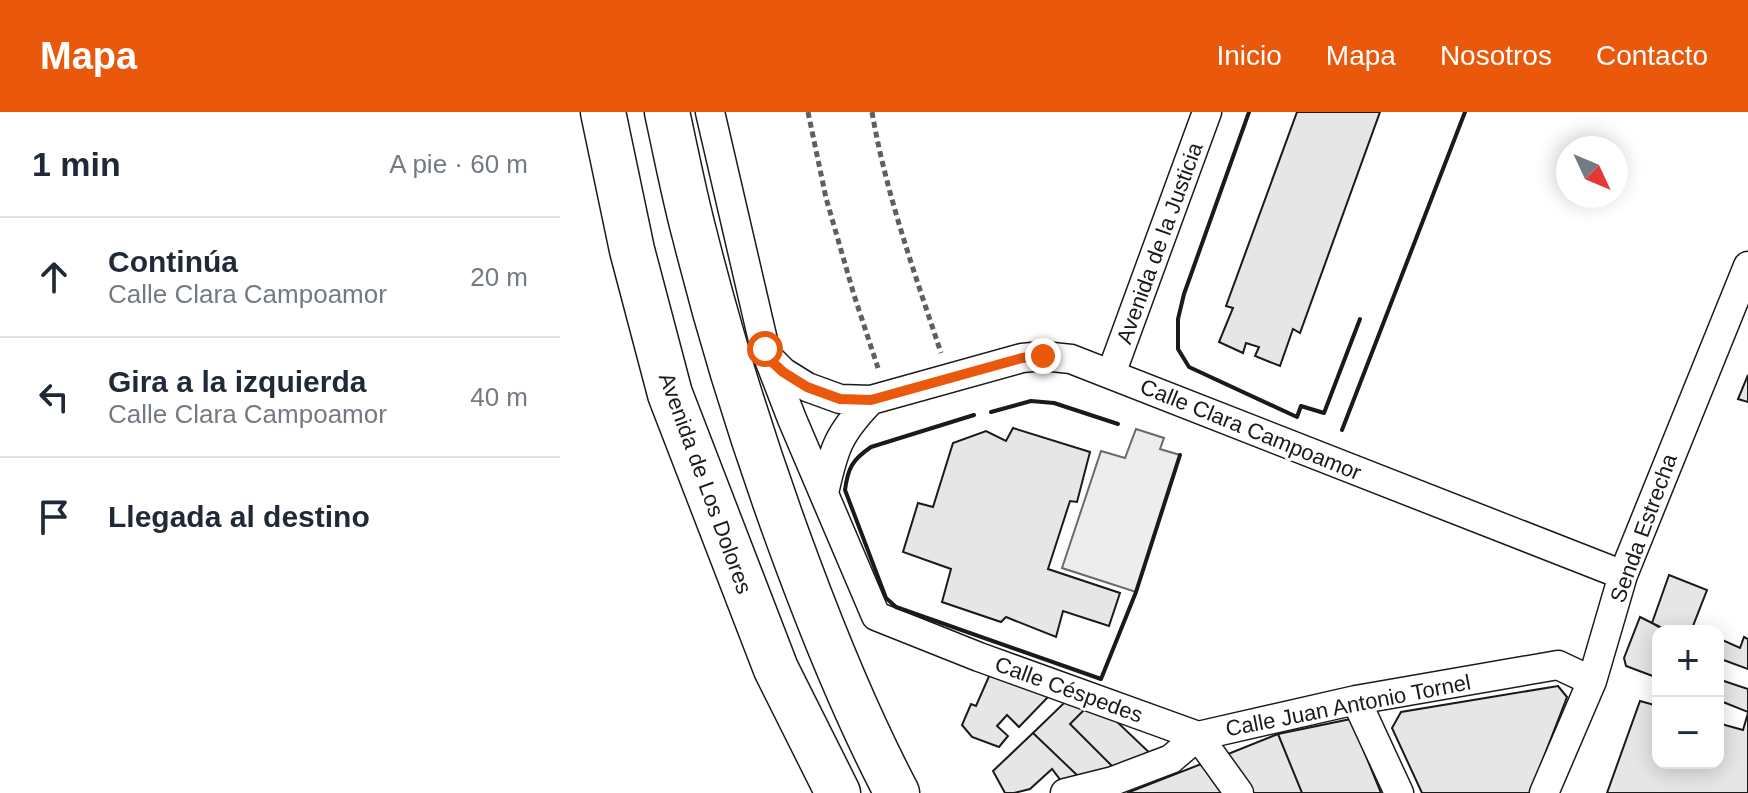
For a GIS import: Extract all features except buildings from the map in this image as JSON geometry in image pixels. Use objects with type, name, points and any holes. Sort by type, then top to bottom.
[{"type":"main road","name":"Avenida de Los Dolores","points":[[603,112],[632,250],[670,394],[776,669],[838,793]]},
{"type":"main road","points":[[667,112],[694,234],[730,365],[777,509],[828,647],[897,793]]},
{"type":"street","points":[[710,112],[769,359],[824,493]]},
{"type":"street","name":"Avenida de la Justicia","points":[[1111,374],[1207,112]]},
{"type":"street","name":"Senda Estrecha","points":[[1544,793],[1592,681],[1623,575],[1748,266]]},
{"type":"street","name":"Calle Clara Campoamor","points":[[769,359],[807,387],[840,399],[879,397],[1022,358],[1043,356],[1071,359],[1623,575]]},
{"type":"street","points":[[824,493],[839,439],[853,418],[879,397]]},
{"type":"street","name":"Calle Céspedes","points":[[824,493],[876,616],[979,657],[1198,736]]},
{"type":"street","name":"Calle Juan Antonio Tornel","points":[[1065,793],[1113,781],[1171,759],[1198,736],[1356,700],[1558,665],[1592,681]]},
{"type":"street","points":[[1356,700],[1399,793]]},
{"type":"street","points":[[1198,736],[1239,793]]},
{"type":"path","points":[[808,112],[879,397]]},
{"type":"path","points":[[872,112],[877,141],[910,259],[949,378]]},
{"type":"shaded area","points":[[1136,429],[1164,438],[1160,449],[1180,455],[1136,592],[1062,568],[1101,451],[1125,458]]},
{"type":"wall","points":[[1249,112],[1184,294],[1178,319],[1178,349],[1189,367],[1297,417],[1301,406],[1324,413],[1360,319]]},
{"type":"wall","points":[[1342,430],[1465,112]]},
{"type":"wall","points":[[991,412],[1031,401],[1054,403],[1118,424]]},
{"type":"wall","points":[[974,415],[871,447],[859,456],[850,470],[845,490],[886,598],[896,607],[1101,679],[1136,592],[1180,455]]},
{"type":"route","points":[[765,349],[769,359],[783,372],[807,387],[840,399],[871,400],[1022,358],[1043,356]]}]
